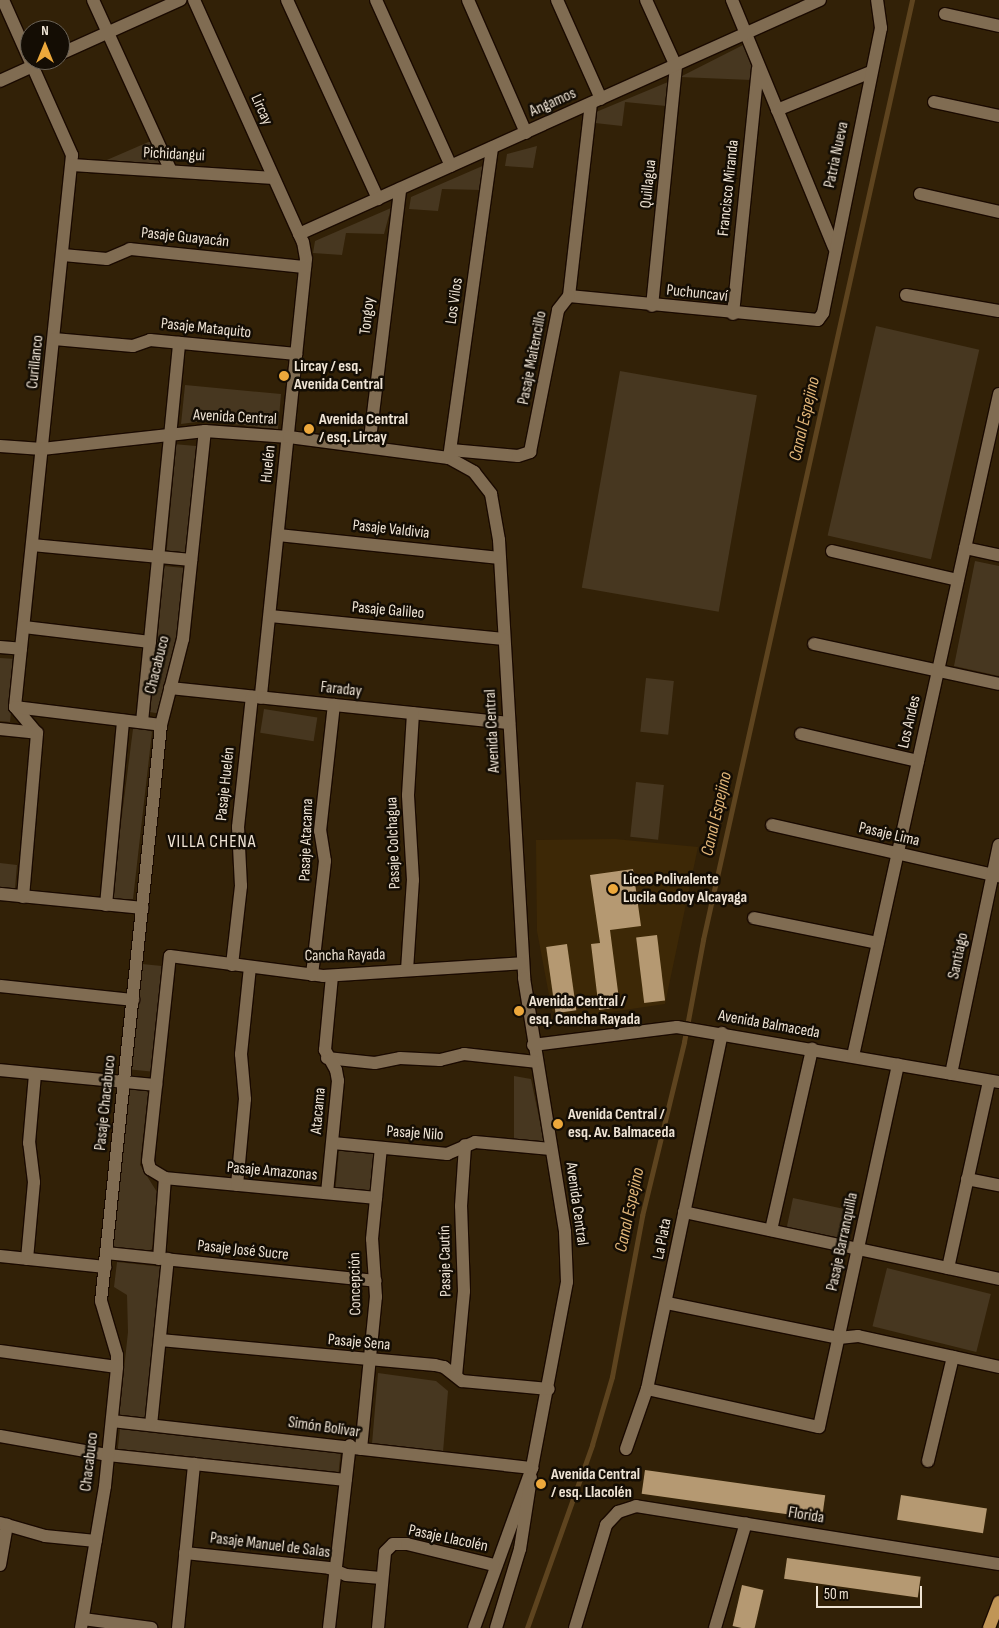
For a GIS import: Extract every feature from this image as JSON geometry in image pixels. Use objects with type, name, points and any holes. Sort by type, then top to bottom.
[{"type":"main road","points":[[989,1628],[999,1602]]},
{"type":"street","name":"Curillanco","points":[[3,0],[20,39]]},
{"type":"street","points":[[93,0],[171,171]]},
{"type":"street","points":[[70,49],[180,0]]},
{"type":"street","name":"Lircay","points":[[194,0],[299,234]]},
{"type":"street","points":[[287,0],[378,199]]},
{"type":"street","points":[[376,0],[451,166]]},
{"type":"street","points":[[468,0],[526,133]]},
{"type":"street","points":[[556,0],[596,101]]},
{"type":"street","points":[[646,0],[676,66]]},
{"type":"street","name":"Francisco Miranda","points":[[732,0],[834,248]]},
{"type":"street","name":"Angamos","points":[[299,234],[746,35],[820,0]]},
{"type":"street","name":"Patria Nueva","points":[[821,317],[882,20],[877,0]]},
{"type":"street","points":[[946,14],[999,26]]},
{"type":"street","name":"Francisco Miranda","points":[[733,314],[758,65]]},
{"type":"street","name":"Quillagua","points":[[652,306],[676,66]]},
{"type":"street","points":[[0,81],[23,70]]},
{"type":"street","name":"Curillanco","points":[[15,707],[72,165],[69,143],[34,70]]},
{"type":"street","points":[[777,110],[871,72]]},
{"type":"street","name":"Pasaje Maitencillo","points":[[450,454],[518,456],[530,452],[558,310],[569,296],[596,101]]},
{"type":"street","points":[[934,102],[999,116]]},
{"type":"street","name":"Los Vilos","points":[[450,454],[492,148]]},
{"type":"street","name":"Pichidangui","points":[[72,165],[274,178]]},
{"type":"street","name":"Tongoy","points":[[369,448],[400,189]]},
{"type":"street","points":[[920,194],[999,212]]},
{"type":"street","name":"Huelén","points":[[257,697],[270,616],[306,266],[305,250],[299,234]]},
{"type":"street","name":"Pasaje Guayacán","points":[[63,254],[107,259],[130,249],[306,266]]},
{"type":"street","points":[[906,295],[999,311]]},
{"type":"street","name":"Puchuncaví","points":[[569,296],[809,322],[821,317]]},
{"type":"street","name":"Pasaje Mataquito","points":[[54,339],[133,346],[150,340],[296,354]]},
{"type":"street","name":"Chacabuco","points":[[142,722],[179,343]]},
{"type":"street","name":"Los Andes","points":[[853,1056],[999,394]]},
{"type":"street","name":"Avenida Central","points":[[0,446],[42,449],[205,430],[288,437],[369,448],[450,454],[474,472],[491,494],[497,516],[500,558],[522,963],[533,1045],[564,1232],[567,1282],[549,1389],[532,1468],[525,1527],[496,1628]]},
{"type":"street","name":"Chacabuco","points":[[142,908],[161,725],[183,639],[205,430]]},
{"type":"street","name":"Pasaje Valdivia","points":[[278,535],[500,558]]},
{"type":"street","points":[[32,545],[191,560]]},
{"type":"street","points":[[965,548],[999,556]]},
{"type":"street","points":[[832,551],[958,580]]},
{"type":"street","name":"Pasaje Galileo","points":[[270,616],[504,639]]},
{"type":"street","points":[[24,627],[150,642]]},
{"type":"street","points":[[814,644],[999,684]]},
{"type":"street","points":[[0,647],[21,649]]},
{"type":"street","name":"Faraday","points":[[170,688],[509,723]]},
{"type":"street","name":"Pasaje Huelén","points":[[232,965],[242,886],[238,827],[257,697]]},
{"type":"street","name":"Pasaje Atacama","points":[[312,975],[325,861],[320,831],[334,705]]},
{"type":"street","points":[[15,707],[161,725]]},
{"type":"street","points":[[15,707],[37,733],[23,897]]},
{"type":"street","name":"Pasaje Colchagua","points":[[407,970],[413,880],[408,795],[413,713]]},
{"type":"street","points":[[106,905],[123,721]]},
{"type":"street","points":[[0,729],[37,733]]},
{"type":"street","points":[[801,734],[918,761]]},
{"type":"street","name":"Pasaje Lima","points":[[772,825],[996,875]]},
{"type":"street","name":"Santiago","points":[[951,1074],[996,875],[999,845]]},
{"type":"street","points":[[0,894],[142,908]]},
{"type":"street","name":"Pasaje Chacabuco","points":[[101,1301],[142,908]]},
{"type":"street","points":[[754,918],[878,943]]},
{"type":"street","name":"Cancha Rayada","points":[[156,1085],[170,956],[332,976],[522,963]]},
{"type":"street","points":[[237,1185],[245,1098],[241,1054],[250,967]]},
{"type":"street","name":"Atacama","points":[[327,1193],[338,1076],[327,1058],[324,1044],[332,976]]},
{"type":"street","points":[[0,986],[133,1000]]},
{"type":"street","name":"Avenida Balmaceda","points":[[533,1045],[652,1028],[677,1027],[722,1033],[994,1082]]},
{"type":"street","name":"La Plata","points":[[626,1449],[647,1389],[722,1033]]},
{"type":"street","points":[[771,1230],[812,1049]]},
{"type":"street","points":[[327,1058],[375,1063],[400,1058],[440,1060],[464,1054],[536,1062]]},
{"type":"street","name":"Pasaje Barranquilla","points":[[647,1389],[819,1427],[898,1064]]},
{"type":"street","points":[[0,1070],[156,1085],[148,1165],[165,1178],[160,1340],[151,1425]]},
{"type":"street","points":[[27,1259],[34,1182],[28,1144],[35,1074]]},
{"type":"street","points":[[948,1268],[967,1178],[994,1082]]},
{"type":"street","name":"Pasaje Nilo","points":[[333,1142],[447,1154],[475,1142],[551,1149]]},
{"type":"street","name":"Pasaje Cautín","points":[[456,1376],[464,1290],[461,1206],[465,1145]]},
{"type":"street","name":"Concepción","points":[[329,1628],[346,1480],[356,1447],[370,1361],[376,1281],[372,1250],[381,1148]]},
{"type":"street","name":"Pasaje Amazonas","points":[[165,1178],[376,1198]]},
{"type":"street","points":[[967,1178],[999,1185]]},
{"type":"street","points":[[684,1212],[999,1279]]},
{"type":"street","name":"Pasaje José Sucre","points":[[106,1253],[376,1281]]},
{"type":"street","points":[[0,1256],[105,1267]]},
{"type":"street","name":"Chacabuco","points":[[82,1623],[108,1455],[116,1367],[116,1355],[101,1301]]},
{"type":"street","points":[[666,1303],[839,1338],[858,1336],[999,1368]]},
{"type":"street","name":"Pasaje Sena","points":[[160,1340],[370,1361],[435,1365],[444,1367],[462,1381],[549,1389]]},
{"type":"street","points":[[0,1351],[116,1367]]},
{"type":"street","points":[[928,1461],[953,1357]]},
{"type":"street","name":"Simón Bolívar","points":[[112,1421],[532,1468]]},
{"type":"street","points":[[0,1436],[108,1455],[346,1480]]},
{"type":"street","points":[[178,1628],[194,1464]]},
{"type":"street","name":"Avenida Central","points":[[474,1628],[494,1566],[532,1468]]},
{"type":"street","name":"Florida","points":[[575,1628],[603,1532],[611,1518],[627,1508],[646,1506],[999,1564]]},
{"type":"street","points":[[715,1628],[746,1523]]},
{"type":"street","points":[[0,1565],[4,1524],[45,1536],[96,1541]]},
{"type":"street","name":"Pasaje Llacolén","points":[[378,1628],[380,1578],[385,1552],[392,1544],[407,1544],[494,1566]]},
{"type":"street","name":"Pasaje Manuel de Salas","points":[[185,1552],[336,1571],[346,1575],[380,1578]]},
{"type":"street","points":[[82,1623],[151,1628]]},
{"type":"shaded area","points":[[745,44],[753,62],[751,80],[680,77]]},
{"type":"shaded area","points":[[668,82],[666,106],[625,102],[622,126],[595,123],[596,112]]},
{"type":"shaded area","points":[[153,140],[165,168],[93,166]]},
{"type":"shaded area","points":[[537,146],[533,168],[505,166],[507,154]]},
{"type":"shaded area","points":[[487,164],[481,190],[442,189],[438,211],[409,209],[411,197]]},
{"type":"shaded area","points":[[391,208],[384,234],[346,233],[342,255],[313,253],[315,241]]},
{"type":"shaded area","points":[[876,326],[979,350],[931,559],[828,535]]},
{"type":"shaded area","points":[[620,371],[757,395],[719,612],[582,588]]},
{"type":"shaded area","points":[[185,385],[281,394],[278,429],[204,421],[181,424]]},
{"type":"shaded area","points":[[176,444],[196,446],[187,553],[167,551]]},
{"type":"shaded area","points":[[975,561],[999,566],[999,676],[954,666]]},
{"type":"shaded area","points":[[164,566],[184,568],[179,621],[161,714],[150,712]]},
{"type":"shaded area","points":[[0,658],[16,659],[10,722],[0,721]]},
{"type":"shaded area","points":[[646,678],[674,681],[668,735],[640,732]]},
{"type":"shaded area","points":[[264,709],[317,717],[314,741],[260,733]]},
{"type":"shaded area","points":[[146,727],[152,732],[133,899],[111,901],[133,729]]},
{"type":"shaded area","points":[[636,782],[664,785],[658,840],[630,837]]},
{"type":"shaded area","name":"Liceo Polivalente Lucila Godoy Alcayaga","points":[[615,839],[698,847],[665,1004],[570,1018],[552,1011],[537,931],[536,840]]},
{"type":"shaded area","points":[[0,863],[17,865],[15,889],[0,888]]},
{"type":"shaded area","points":[[142,964],[162,966],[151,1072],[131,1069]]},
{"type":"shaded area","points":[[514,1076],[531,1079],[544,1142],[514,1140]]},
{"type":"shaded area","points":[[130,1089],[147,1091],[148,1094],[140,1165],[157,1192],[152,1249],[147,1252],[114,1250],[111,1244],[127,1091]]},
{"type":"shaded area","points":[[339,1150],[376,1153],[373,1191],[336,1188]]},
{"type":"shaded area","points":[[793,1198],[848,1210],[841,1241],[786,1229]]},
{"type":"shaded area","points":[[117,1262],[163,1267],[147,1418],[119,1416],[128,1332],[127,1295],[114,1287]]},
{"type":"shaded area","points":[[887,1268],[991,1294],[976,1352],[872,1326]]},
{"type":"shaded area","points":[[378,1373],[436,1381],[448,1391],[443,1452],[372,1444]]},
{"type":"shaded area","points":[[120,1428],[341,1451],[339,1472],[118,1449]]},
{"type":"building","points":[[633,869],[641,926],[610,930],[620,1007],[599,1010],[591,944],[600,943],[590,875]]},
{"type":"building","points":[[657,935],[665,1001],[644,1003],[636,938]]},
{"type":"building","points":[[567,944],[576,1010],[556,1013],[546,947]]},
{"type":"building","points":[[645,1470],[825,1495],[822,1519],[642,1494]]},
{"type":"building","points":[[901,1495],[987,1509],[983,1533],[897,1520]]},
{"type":"building","points":[[787,1558],[921,1577],[918,1598],[784,1579]]},
{"type":"building","points":[[742,1585],[763,1590],[755,1628],[733,1626]]},
{"type":"waterway","name":"Canal Espejino","points":[[527,1628],[592,1445],[612,1377],[642,1216],[684,1042],[703,940],[912,0]]},
{"type":"place","name":"Lircay / esq. Avenida Central","points":[[284,376]]},
{"type":"place","name":"Avenida Central / esq. Lircay","points":[[309,429]]},
{"type":"place","name":"Liceo Polivalente Lucila Godoy Alcayaga","points":[[613,889]]},
{"type":"place","name":"Avenida Central / esq. Cancha Rayada","points":[[519,1011]]},
{"type":"place","name":"Avenida Central / esq. Av. Balmaceda","points":[[558,1124]]},
{"type":"place","name":"Avenida Central / esq. Llacolén","points":[[541,1484]]},
{"type":"district","name":"VILLA CHENA","points":[[212,842]]}]
